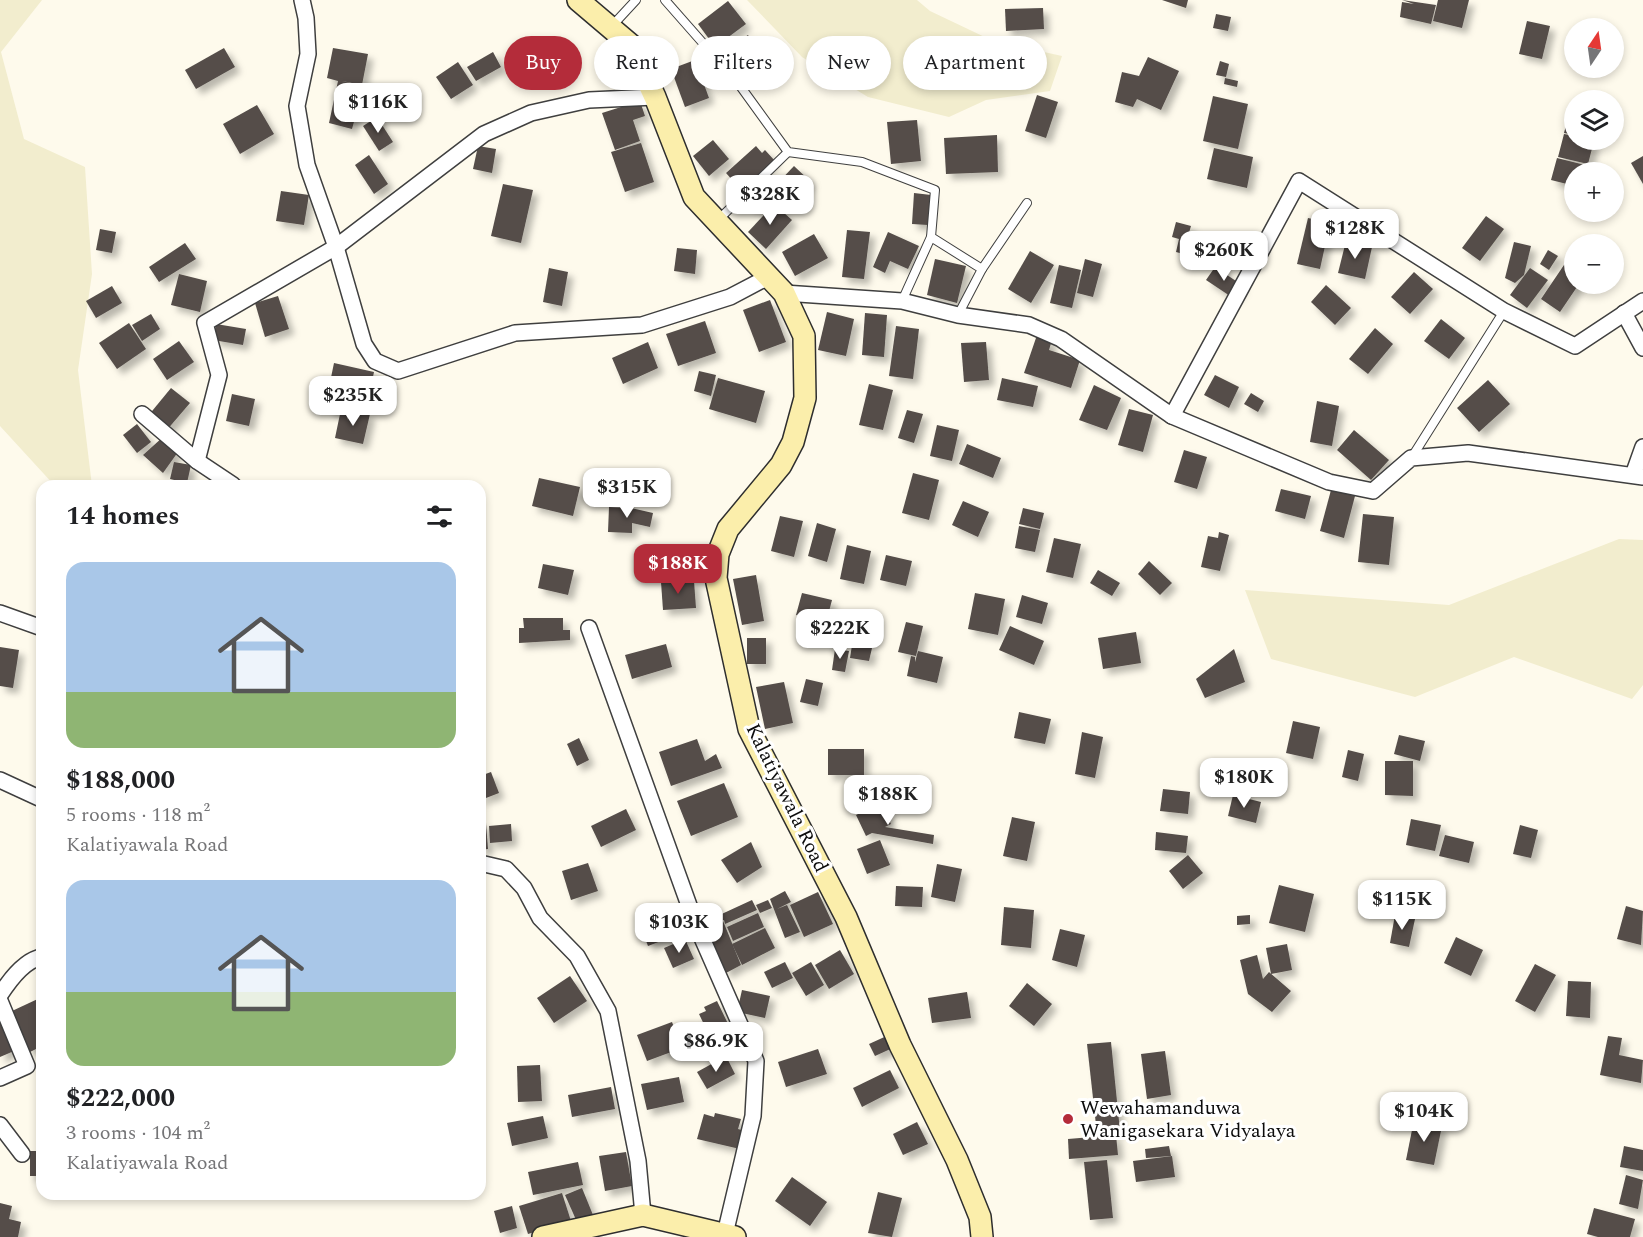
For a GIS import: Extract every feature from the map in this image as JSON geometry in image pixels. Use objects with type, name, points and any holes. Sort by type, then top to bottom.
[{"type":"street","points":[[302,0],[306,18],[308,54],[297,106],[306,165],[336,247],[364,344],[375,361],[398,371],[515,333],[642,326],[730,297],[770,276]]},
{"type":"street","name":"Kalatiyawala Road","points":[[579,0],[631,45],[655,97],[694,197],[784,292],[804,336],[805,398],[793,442],[781,465],[728,530],[718,554],[716,578],[749,729],[846,916],[900,1045],[957,1160],[980,1217],[982,1237]]},
{"type":"street","points":[[197,461],[219,375],[205,323],[336,247],[484,134],[531,112],[589,100],[655,97]]},
{"type":"street","points":[[1172,416],[1299,181],[1504,311],[1575,346],[1643,300]]},
{"type":"street","points":[[784,292],[902,301],[958,315],[1029,325],[1061,339],[1172,416],[1329,482],[1373,491],[1411,458],[1468,453],[1638,476],[1643,447]]},
{"type":"street","points":[[1624,313],[1643,348]]},
{"type":"street","points":[[142,414],[197,461],[226,480]]},
{"type":"street","points":[[0,613],[36,626]]},
{"type":"street","points":[[543,1237],[643,1215],[727,1236],[753,1116],[756,1061],[695,922],[589,628]]},
{"type":"street","points":[[0,780],[36,797]]},
{"type":"street","points":[[486,864],[506,869],[524,888],[540,918],[577,956],[608,1011],[638,1161],[643,1215]]},
{"type":"street","points":[[0,995],[9,980],[36,958]]},
{"type":"street","points":[[0,1001],[27,1066],[0,1078]]},
{"type":"street","points":[[0,1125],[22,1154]]},
{"type":"lane","points":[[609,28],[636,0]]},
{"type":"lane","points":[[665,0],[738,83],[788,152],[862,162],[935,190],[931,237],[902,301]]},
{"type":"lane","points":[[718,220],[788,152]]},
{"type":"lane","points":[[958,315],[982,269],[1027,203]]},
{"type":"lane","points":[[931,237],[982,269]]},
{"type":"lane","points":[[1411,458],[1504,311]]},
{"type":"shaded area","points":[[0,0],[42,0],[1,52],[24,139],[85,167],[92,274],[78,370],[91,480],[50,480],[0,426]]},
{"type":"shaded area","points":[[747,0],[917,0],[930,11],[983,36],[903,36],[903,90],[1047,90],[1047,53],[1062,56],[1050,91],[986,100],[949,117],[868,97],[856,90],[891,90],[891,36],[806,36],[806,59],[794,49],[794,36],[782,36]]},
{"type":"shaded area","points":[[1619,539],[1643,540],[1643,685],[1632,699],[1514,657],[1415,697],[1271,659],[1245,590],[1449,605]]},
{"type":"building","points":[[1162,0],[1188,0],[1186,8]]},
{"type":"building","points":[[1402,0],[1436,5],[1431,24],[1400,17],[1402,2],[1414,4]]},
{"type":"building","points":[[1438,0],[1469,0],[1462,28],[1433,21]]},
{"type":"building","points":[[728,1],[746,24],[730,36],[707,36],[698,24]]},
{"type":"building","points":[[1043,8],[1044,29],[1006,31],[1005,9]]},
{"type":"building","points":[[1216,14],[1231,17],[1228,31],[1213,28]]},
{"type":"building","points":[[1527,21],[1550,26],[1542,59],[1519,54]]},
{"type":"building","points":[[224,48],[235,67],[196,89],[185,70]]},
{"type":"building","points":[[333,48],[368,54],[362,85],[342,81],[365,87],[359,110],[337,105],[357,111],[352,129],[329,123],[338,81],[327,78]]},
{"type":"building","points":[[493,52],[501,67],[476,81],[467,67]]},
{"type":"building","points":[[1148,57],[1179,71],[1161,110],[1137,99],[1133,107],[1115,102],[1122,72],[1139,76]]},
{"type":"building","points":[[1220,61],[1229,64],[1226,77],[1216,75]]},
{"type":"building","points":[[458,62],[473,85],[451,99],[436,77]]},
{"type":"building","points":[[691,62],[691,90],[706,90],[709,98],[685,107],[679,90],[679,66]]},
{"type":"building","points":[[1225,78],[1238,81],[1237,87],[1224,84]]},
{"type":"building","points":[[1037,95],[1058,102],[1046,138],[1025,131]]},
{"type":"building","points":[[1213,96],[1248,104],[1238,149],[1203,141]]},
{"type":"building","points":[[640,101],[645,116],[633,120],[640,141],[615,150],[602,113]]},
{"type":"building","points":[[257,105],[274,134],[240,154],[223,124]]},
{"type":"building","points":[[377,117],[393,142],[379,151],[363,126]]},
{"type":"building","points":[[917,120],[921,161],[891,164],[887,122]]},
{"type":"building","points":[[1564,134],[1564,150],[1592,150],[1589,162],[1558,157]]},
{"type":"building","points":[[997,135],[998,172],[946,174],[944,138]]},
{"type":"building","points":[[713,140],[729,159],[709,176],[693,156]]},
{"type":"building","points":[[641,143],[654,182],[625,192],[611,152]]},
{"type":"building","points":[[478,146],[496,149],[492,173],[473,169]]},
{"type":"building","points":[[756,146],[762,153],[765,150],[775,161],[742,191],[726,173]]},
{"type":"building","points":[[1214,148],[1253,157],[1247,188],[1207,179]]},
{"type":"building","points":[[369,155],[388,184],[374,194],[355,165]]},
{"type":"building","points":[[1643,156],[1643,184],[1631,163]]},
{"type":"building","points":[[1557,158],[1573,162],[1564,162],[1564,183],[1551,180]]},
{"type":"building","points":[[794,166],[810,181],[792,201],[775,186]]},
{"type":"building","points":[[503,184],[533,190],[521,243],[491,236]]},
{"type":"building","points":[[766,188],[772,195],[752,209],[747,201]]},
{"type":"building","points":[[281,191],[309,195],[304,225],[276,221]]},
{"type":"building","points":[[914,193],[931,195],[928,225],[912,224]]},
{"type":"building","points":[[774,204],[792,220],[766,249],[748,232]]},
{"type":"building","points":[[1486,216],[1504,229],[1480,261],[1462,248]]},
{"type":"building","points":[[1308,218],[1330,223],[1320,269],[1297,264]]},
{"type":"building","points":[[1176,222],[1191,226],[1188,236],[1195,238],[1191,256],[1176,252],[1179,239],[1172,237]]},
{"type":"building","points":[[100,229],[116,232],[112,253],[96,250]]},
{"type":"building","points":[[847,230],[870,232],[864,279],[842,277]]},
{"type":"building","points":[[888,232],[919,246],[908,269],[890,261],[885,273],[873,267]]},
{"type":"building","points":[[814,234],[828,258],[795,276],[782,252]]},
{"type":"building","points":[[1346,241],[1372,247],[1365,279],[1338,273]]},
{"type":"building","points":[[1514,242],[1531,246],[1524,275],[1515,283],[1505,278]]},
{"type":"building","points":[[185,243],[196,259],[159,282],[149,267]]},
{"type":"building","points":[[677,248],[697,250],[695,274],[674,271]]},
{"type":"building","points":[[1548,250],[1558,256],[1549,270],[1540,264]]},
{"type":"building","points":[[1030,251],[1054,265],[1031,303],[1008,289]]},
{"type":"building","points":[[935,259],[966,266],[957,303],[927,295]]},
{"type":"building","points":[[1085,259],[1102,264],[1093,297],[1077,293]]},
{"type":"building","points":[[1059,265],[1081,270],[1072,308],[1050,303]]},
{"type":"building","points":[[1564,265],[1564,294],[1572,294],[1560,312],[1541,299]]},
{"type":"building","points":[[1215,267],[1242,285],[1233,298],[1206,280]]},
{"type":"building","points":[[549,268],[568,272],[562,306],[543,302]]},
{"type":"building","points":[[1530,268],[1548,280],[1527,308],[1510,295]]},
{"type":"building","points":[[1414,272],[1433,289],[1410,314],[1391,297]]},
{"type":"building","points":[[179,274],[207,281],[200,312],[171,305]]},
{"type":"building","points":[[1326,285],[1351,308],[1335,325],[1311,302]]},
{"type":"building","points":[[112,286],[122,303],[96,318],[86,301]]},
{"type":"building","points":[[278,296],[289,329],[265,337],[255,303]]},
{"type":"building","points":[[770,300],[786,342],[759,352],[743,310]]},
{"type":"building","points":[[827,312],[854,319],[846,356],[818,350]]},
{"type":"building","points":[[865,313],[887,315],[884,357],[862,355]]},
{"type":"building","points":[[151,314],[160,329],[142,341],[132,325]]},
{"type":"building","points":[[1441,319],[1465,338],[1449,359],[1424,341]]},
{"type":"building","points":[[705,321],[716,353],[678,366],[666,334]]},
{"type":"building","points":[[129,323],[146,349],[117,369],[99,343]]},
{"type":"building","points":[[216,324],[246,329],[243,345],[213,340]]},
{"type":"building","points":[[896,326],[919,329],[913,379],[889,376]]},
{"type":"building","points":[[1375,328],[1393,344],[1368,374],[1349,359]]},
{"type":"building","points":[[1037,335],[1052,340],[1049,350],[1080,360],[1071,388],[1024,373]]},
{"type":"building","points":[[179,341],[194,362],[167,380],[153,359]]},
{"type":"building","points":[[648,342],[658,368],[623,384],[612,358]]},
{"type":"building","points":[[986,342],[989,380],[964,382],[961,343]]},
{"type":"building","points":[[334,363],[374,372],[368,401],[352,397],[348,414],[328,410],[331,393],[328,392]]},
{"type":"building","points":[[699,371],[716,375],[711,396],[694,391]]},
{"type":"building","points":[[1215,375],[1239,387],[1229,408],[1204,395]]},
{"type":"building","points":[[718,378],[765,391],[756,423],[709,409]]},
{"type":"building","points":[[1002,378],[1038,386],[1033,407],[997,400]]},
{"type":"building","points":[[1488,380],[1510,404],[1479,432],[1457,408]]},
{"type":"building","points":[[869,384],[893,390],[883,430],[859,425]]},
{"type":"building","points":[[1094,385],[1121,398],[1107,430],[1079,420]]},
{"type":"building","points":[[171,388],[190,403],[166,431],[148,416]]},
{"type":"building","points":[[1251,393],[1264,401],[1258,412],[1244,404]]},
{"type":"building","points":[[232,394],[255,399],[249,426],[226,421]]},
{"type":"building","points":[[1317,401],[1339,406],[1332,446],[1310,442]]},
{"type":"building","points":[[350,409],[370,414],[363,444],[335,438],[340,414],[348,415],[347,420],[349,415],[354,416],[349,414]]},
{"type":"building","points":[[1129,409],[1153,415],[1143,452],[1118,445]]},
{"type":"building","points":[[907,410],[923,414],[914,443],[898,438]]},
{"type":"building","points":[[137,424],[151,442],[137,453],[123,435]]},
{"type":"building","points":[[937,425],[959,430],[952,461],[930,456]]},
{"type":"building","points":[[1354,430],[1389,460],[1371,480],[1337,450]]},
{"type":"building","points":[[163,437],[178,452],[163,473],[143,455]]},
{"type":"building","points":[[967,444],[1001,458],[993,478],[959,464]]},
{"type":"building","points":[[1184,450],[1207,457],[1197,489],[1174,482]]},
{"type":"building","points":[[174,462],[191,465],[188,480],[170,479]]},
{"type":"building","points":[[913,473],[939,480],[929,520],[902,513]]},
{"type":"building","points":[[539,478],[580,487],[573,516],[532,506]]},
{"type":"building","points":[[1281,489],[1311,496],[1305,519],[1275,511]]},
{"type":"building","points":[[1331,490],[1355,496],[1344,538],[1320,531]]},
{"type":"building","points":[[963,501],[989,512],[978,537],[952,525]]},
{"type":"building","points":[[609,507],[631,508],[653,513],[650,527],[632,523],[632,533],[608,532]]},
{"type":"building","points":[[1023,508],[1044,513],[1040,529],[1019,524]]},
{"type":"building","points":[[1363,514],[1394,517],[1389,565],[1358,562]]},
{"type":"building","points":[[780,516],[803,521],[794,557],[771,551]]},
{"type":"building","points":[[817,523],[836,529],[827,562],[808,556]]},
{"type":"building","points":[[1019,526],[1040,530],[1035,552],[1015,548]]},
{"type":"building","points":[[1219,532],[1229,535],[1220,571],[1201,567],[1208,536],[1218,538]]},
{"type":"building","points":[[1054,538],[1081,544],[1073,578],[1046,572]]},
{"type":"building","points":[[847,545],[871,551],[864,584],[840,579]]},
{"type":"building","points":[[886,555],[912,561],[906,586],[880,580]]},
{"type":"building","points":[[1149,561],[1172,583],[1160,595],[1138,574]]},
{"type":"building","points":[[543,564],[574,570],[568,595],[538,588]]},
{"type":"building","points":[[1098,570],[1120,583],[1112,596],[1090,583]]},
{"type":"building","points":[[756,575],[764,621],[742,625],[733,579]]},
{"type":"building","points":[[694,581],[696,608],[663,610],[661,582]]},
{"type":"building","points":[[802,593],[832,600],[826,623],[796,615]]},
{"type":"building","points":[[975,593],[1005,599],[998,635],[968,629]]},
{"type":"building","points":[[1022,595],[1048,603],[1042,624],[1016,617]]},
{"type":"building","points":[[523,618],[563,618],[563,630],[570,630],[570,640],[519,643],[519,628],[524,628]]},
{"type":"building","points":[[906,622],[923,626],[916,656],[898,652]]},
{"type":"building","points":[[1010,626],[1044,641],[1034,665],[999,650]]},
{"type":"building","points":[[1136,632],[1141,663],[1103,669],[1098,638]]},
{"type":"building","points":[[747,638],[766,638],[766,664],[747,664]]},
{"type":"building","points":[[666,644],[672,667],[632,679],[625,655]]},
{"type":"building","points":[[852,645],[872,648],[869,661],[850,658]]},
{"type":"building","points":[[0,647],[19,650],[13,688],[0,686]]},
{"type":"building","points":[[835,649],[849,651],[845,672],[832,670]]},
{"type":"building","points":[[1234,649],[1245,682],[1205,698],[1196,679]]},
{"type":"building","points":[[918,651],[943,657],[937,683],[907,676],[911,656],[915,657],[915,662]]},
{"type":"building","points":[[806,679],[823,683],[818,706],[800,702]]},
{"type":"building","points":[[784,682],[793,723],[765,729],[756,687]]},
{"type":"building","points":[[1019,712],[1051,719],[1045,744],[1014,738]]},
{"type":"building","points":[[1293,721],[1320,727],[1313,759],[1286,753]]},
{"type":"building","points":[[1082,732],[1103,737],[1095,778],[1075,774]]},
{"type":"building","points":[[1399,735],[1425,741],[1420,761],[1394,754]]},
{"type":"building","points":[[579,738],[589,760],[577,766],[567,744]]},
{"type":"building","points":[[697,739],[705,761],[716,754],[722,768],[671,786],[659,752]]},
{"type":"building","points":[[828,749],[864,749],[864,775],[828,775]]},
{"type":"building","points":[[1348,750],[1364,754],[1358,781],[1342,777]]},
{"type":"building","points":[[1385,761],[1413,761],[1413,796],[1385,795]]},
{"type":"building","points":[[491,772],[499,793],[486,798],[486,774]]},
{"type":"building","points":[[724,783],[738,817],[691,836],[677,801]]},
{"type":"building","points":[[1163,789],[1190,792],[1188,814],[1160,811]]},
{"type":"building","points":[[1233,795],[1261,802],[1256,823],[1228,816]]},
{"type":"building","points":[[881,803],[891,824],[885,827],[934,835],[933,844],[872,833],[866,836],[856,815]]},
{"type":"building","points":[[626,809],[636,830],[601,847],[591,826]]},
{"type":"building","points":[[1012,817],[1035,822],[1027,861],[1003,856]]},
{"type":"building","points":[[1411,819],[1441,825],[1435,851],[1406,845]]},
{"type":"building","points":[[486,823],[488,849],[486,849]]},
{"type":"building","points":[[511,824],[512,841],[490,843],[489,826]]},
{"type":"building","points":[[1520,825],[1538,830],[1531,858],[1513,854]]},
{"type":"building","points":[[1156,832],[1188,836],[1186,853],[1155,850]]},
{"type":"building","points":[[1445,835],[1474,842],[1469,863],[1439,856]]},
{"type":"building","points":[[880,840],[890,865],[867,874],[857,849]]},
{"type":"building","points":[[751,842],[762,867],[737,883],[721,860]]},
{"type":"building","points":[[1188,855],[1203,873],[1183,889],[1169,871]]},
{"type":"building","points":[[588,863],[598,891],[571,900],[562,871]]},
{"type":"building","points":[[937,864],[962,869],[955,902],[931,897]]},
{"type":"building","points":[[1279,885],[1314,894],[1305,932],[1269,923]]},
{"type":"building","points":[[896,886],[923,887],[922,907],[895,906]]},
{"type":"building","points":[[785,891],[791,902],[777,909],[787,905],[800,932],[785,938],[770,899]]},
{"type":"building","points":[[818,892],[833,924],[804,937],[790,905]]},
{"type":"building","points":[[752,900],[757,910],[725,924],[724,920],[715,924],[713,918]]},
{"type":"building","points":[[768,900],[772,908],[760,913],[756,905]]},
{"type":"building","points":[[1626,906],[1643,911],[1641,945],[1617,939]]},
{"type":"building","points":[[672,907],[682,933],[648,946],[638,920]]},
{"type":"building","points":[[1004,907],[1034,910],[1031,948],[1001,945]]},
{"type":"building","points":[[758,913],[764,927],[733,941],[727,927]]},
{"type":"building","points":[[1250,915],[1250,924],[1237,925],[1237,916]]},
{"type":"building","points":[[1395,915],[1415,919],[1409,947],[1390,943]]},
{"type":"building","points":[[723,921],[741,965],[726,973],[707,929]]},
{"type":"building","points":[[765,928],[775,948],[742,965],[732,944]]},
{"type":"building","points":[[1060,929],[1085,935],[1077,967],[1052,960]]},
{"type":"building","points":[[1456,937],[1483,950],[1471,976],[1444,963]]},
{"type":"building","points":[[685,939],[694,959],[673,968],[664,948]]},
{"type":"building","points":[[1287,944],[1292,970],[1271,974],[1266,948]]},
{"type":"building","points":[[840,950],[854,974],[829,989],[815,965]]},
{"type":"building","points":[[1257,955],[1263,979],[1269,972],[1291,991],[1272,1012],[1248,994],[1240,960]]},
{"type":"building","points":[[785,962],[793,978],[772,988],[764,972]]},
{"type":"building","points":[[811,962],[824,985],[806,996],[792,973]]},
{"type":"building","points":[[1535,964],[1556,975],[1535,1012],[1515,1001]]},
{"type":"building","points":[[570,976],[587,1001],[554,1023],[537,998]]},
{"type":"building","points":[[1568,981],[1591,982],[1590,1018],[1566,1016]]},
{"type":"building","points":[[1027,983],[1052,1004],[1034,1026],[1009,1006]]},
{"type":"building","points":[[742,990],[770,996],[765,1018],[737,1012]]},
{"type":"building","points":[[967,992],[971,1018],[932,1023],[928,998]]},
{"type":"building","points":[[36,1000],[36,1049],[30,1052],[12,1011]]},
{"type":"building","points":[[717,1001],[731,1030],[711,1039],[699,1014],[706,1011],[704,1007]]},
{"type":"building","points":[[0,1020],[14,1051],[0,1057]]},
{"type":"building","points":[[672,1022],[682,1048],[647,1061],[637,1035]]},
{"type":"building","points":[[891,1034],[897,1046],[875,1056],[869,1044]]},
{"type":"building","points":[[1608,1036],[1622,1038],[1619,1055],[1643,1060],[1641,1083],[1600,1075]]},
{"type":"building","points":[[1111,1042],[1120,1131],[1097,1134],[1087,1044]]},
{"type":"building","points":[[818,1049],[827,1074],[786,1087],[778,1062]]},
{"type":"building","points":[[1165,1051],[1171,1095],[1147,1099],[1141,1054]]},
{"type":"building","points":[[726,1056],[735,1074],[707,1089],[697,1072]]},
{"type":"building","points":[[540,1065],[542,1101],[518,1102],[517,1066]]},
{"type":"building","points":[[890,1070],[899,1088],[862,1107],[853,1088]]},
{"type":"building","points":[[679,1077],[684,1102],[647,1110],[641,1084]]},
{"type":"building","points":[[611,1087],[615,1109],[572,1117],[568,1095]]},
{"type":"building","points":[[715,1113],[741,1119],[738,1129],[745,1131],[740,1149],[697,1139],[704,1114],[714,1117]]},
{"type":"building","points":[[543,1116],[548,1138],[512,1146],[507,1123]]},
{"type":"building","points":[[1414,1120],[1442,1126],[1434,1165],[1406,1160]]},
{"type":"building","points":[[917,1122],[928,1144],[903,1155],[893,1134]]},
{"type":"building","points":[[1116,1135],[1118,1155],[1069,1159],[1068,1139]]},
{"type":"building","points":[[1169,1146],[1171,1156],[1146,1158],[1145,1149]]},
{"type":"building","points":[[1624,1146],[1643,1150],[1643,1171],[1620,1167]]},
{"type":"building","points":[[30,1151],[36,1151],[36,1176],[30,1176]]},
{"type":"building","points":[[626,1152],[632,1186],[605,1191],[599,1156]]},
{"type":"building","points":[[1172,1156],[1175,1177],[1136,1182],[1133,1161]]},
{"type":"building","points":[[1107,1160],[1113,1218],[1090,1220],[1084,1162]]},
{"type":"building","points":[[578,1162],[583,1185],[533,1195],[528,1172]]},
{"type":"building","points":[[1626,1175],[1643,1180],[1638,1209],[1619,1204]]},
{"type":"building","points":[[792,1177],[827,1202],[810,1226],[775,1201]]},
{"type":"building","points":[[582,1188],[593,1215],[577,1222],[565,1195]]},
{"type":"building","points":[[878,1192],[902,1198],[892,1237],[868,1233]]},
{"type":"building","points":[[562,1193],[571,1221],[528,1234],[519,1206]]},
{"type":"building","points":[[0,1203],[12,1206],[9,1219],[21,1222],[18,1237],[0,1237]]},
{"type":"building","points":[[512,1206],[517,1228],[500,1233],[494,1211]]},
{"type":"building","points":[[1594,1208],[1635,1219],[1630,1237],[1598,1237],[1587,1234]]},
{"type":"place","name":"Wewahamanduwa Wanigasekara Vidyalaya","points":[[1068,1119]]}]
